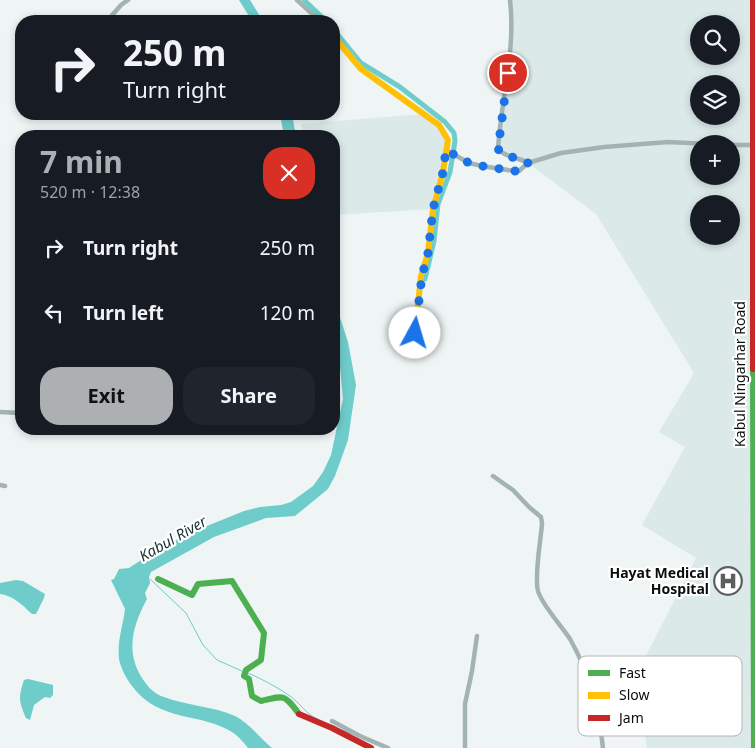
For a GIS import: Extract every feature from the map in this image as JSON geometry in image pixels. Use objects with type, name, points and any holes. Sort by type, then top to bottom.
[{"type":"main road","name":"Kabul Ningarhar Road","points":[[753,0],[754,748]]},
{"type":"main road","points":[[340,44],[361,69],[439,125],[448,140],[443,172],[433,209],[415,333]]},
{"type":"main road","points":[[158,579],[192,595],[198,584],[232,581],[264,633],[261,660],[245,673],[249,679],[252,696],[261,702],[281,696],[288,699],[300,716],[332,728],[371,748]]},
{"type":"street","points":[[112,15],[128,0]]},
{"type":"street","points":[[298,0],[314,15]]},
{"type":"street","points":[[510,0],[512,38],[498,149],[500,152],[528,163]]},
{"type":"street","points":[[446,150],[469,163],[519,171],[528,163],[561,153],[618,145],[668,142],[690,143]]},
{"type":"street","points":[[740,145],[753,145]]},
{"type":"street","points":[[0,412],[15,413]]},
{"type":"street","points":[[493,476],[513,490],[541,517],[538,590],[541,599],[571,641],[578,656]]},
{"type":"street","points":[[465,748],[465,704],[477,636]]},
{"type":"street","points":[[332,721],[388,748]]},
{"type":"shaded area","points":[[510,0],[755,0],[755,748],[647,748],[645,736],[742,736],[742,656],[646,656],[696,558],[642,525],[685,447],[659,432],[694,373],[596,214],[528,163],[500,152],[501,116],[510,55]]},
{"type":"shaded area","points":[[424,114],[439,125],[448,140],[433,209],[340,215],[340,130],[302,130],[301,124]]},
{"type":"water","points":[[239,0],[250,0],[259,15],[248,15]]},
{"type":"water","points":[[281,120],[293,120],[295,130],[283,130]]},
{"type":"water","points":[[340,317],[348,342],[356,385],[348,440],[335,476],[328,489],[295,516],[266,518],[214,537],[151,572],[149,577],[150,583],[145,593],[147,599],[135,628],[132,648],[134,658],[142,678],[152,690],[160,696],[235,716],[272,748],[248,748],[235,734],[222,727],[168,712],[155,706],[143,698],[132,686],[124,673],[119,659],[119,640],[125,609],[111,580],[114,579],[119,569],[129,568],[155,551],[192,532],[244,511],[291,502],[313,486],[323,472],[331,455],[335,435],[340,435],[340,413],[343,399],[340,366]]},
{"type":"water","points":[[16,580],[23,581],[45,594],[36,614],[32,614],[14,599],[0,594],[0,583]]},
{"type":"water","points":[[28,679],[53,685],[53,695],[50,698],[45,697],[34,705],[30,720],[26,718],[20,700],[24,680]]},
{"type":"waterway","points":[[304,0],[320,15]]},
{"type":"waterway","points":[[340,37],[361,63],[400,87],[445,122],[454,133],[455,141],[450,172],[438,204],[434,241],[425,279]]},
{"type":"waterway","points":[[150,579],[186,613],[203,645],[217,660],[242,671]]},
{"type":"waterway","points":[[248,673],[285,693],[317,719]]},
{"type":"waterway","points":[[343,730],[351,734]]},
{"type":"traffic: fast","points":[[753,369],[754,748]]},
{"type":"traffic: fast","points":[[158,579],[192,595],[198,584],[232,581],[264,633],[261,660],[246,670],[244,676],[249,679],[252,696],[261,701],[283,698],[299,714]]},
{"type":"traffic: slow","points":[[340,44],[361,69],[439,125],[448,140],[443,172],[433,209],[428,253],[421,276],[415,333]]},
{"type":"traffic: jam","points":[[753,0],[753,369]]},
{"type":"traffic: jam","points":[[299,714],[371,748]]},
{"type":"place","name":"Hayat Medical Hospital","points":[[728,581]]},
{"type":"route","points":[[415,333],[433,209],[443,172],[446,150],[469,163],[482,166],[519,171],[528,163],[500,152],[498,149],[508,73]]},
{"type":"water label","name":"Kabul River","points":[[173,539]]}]
